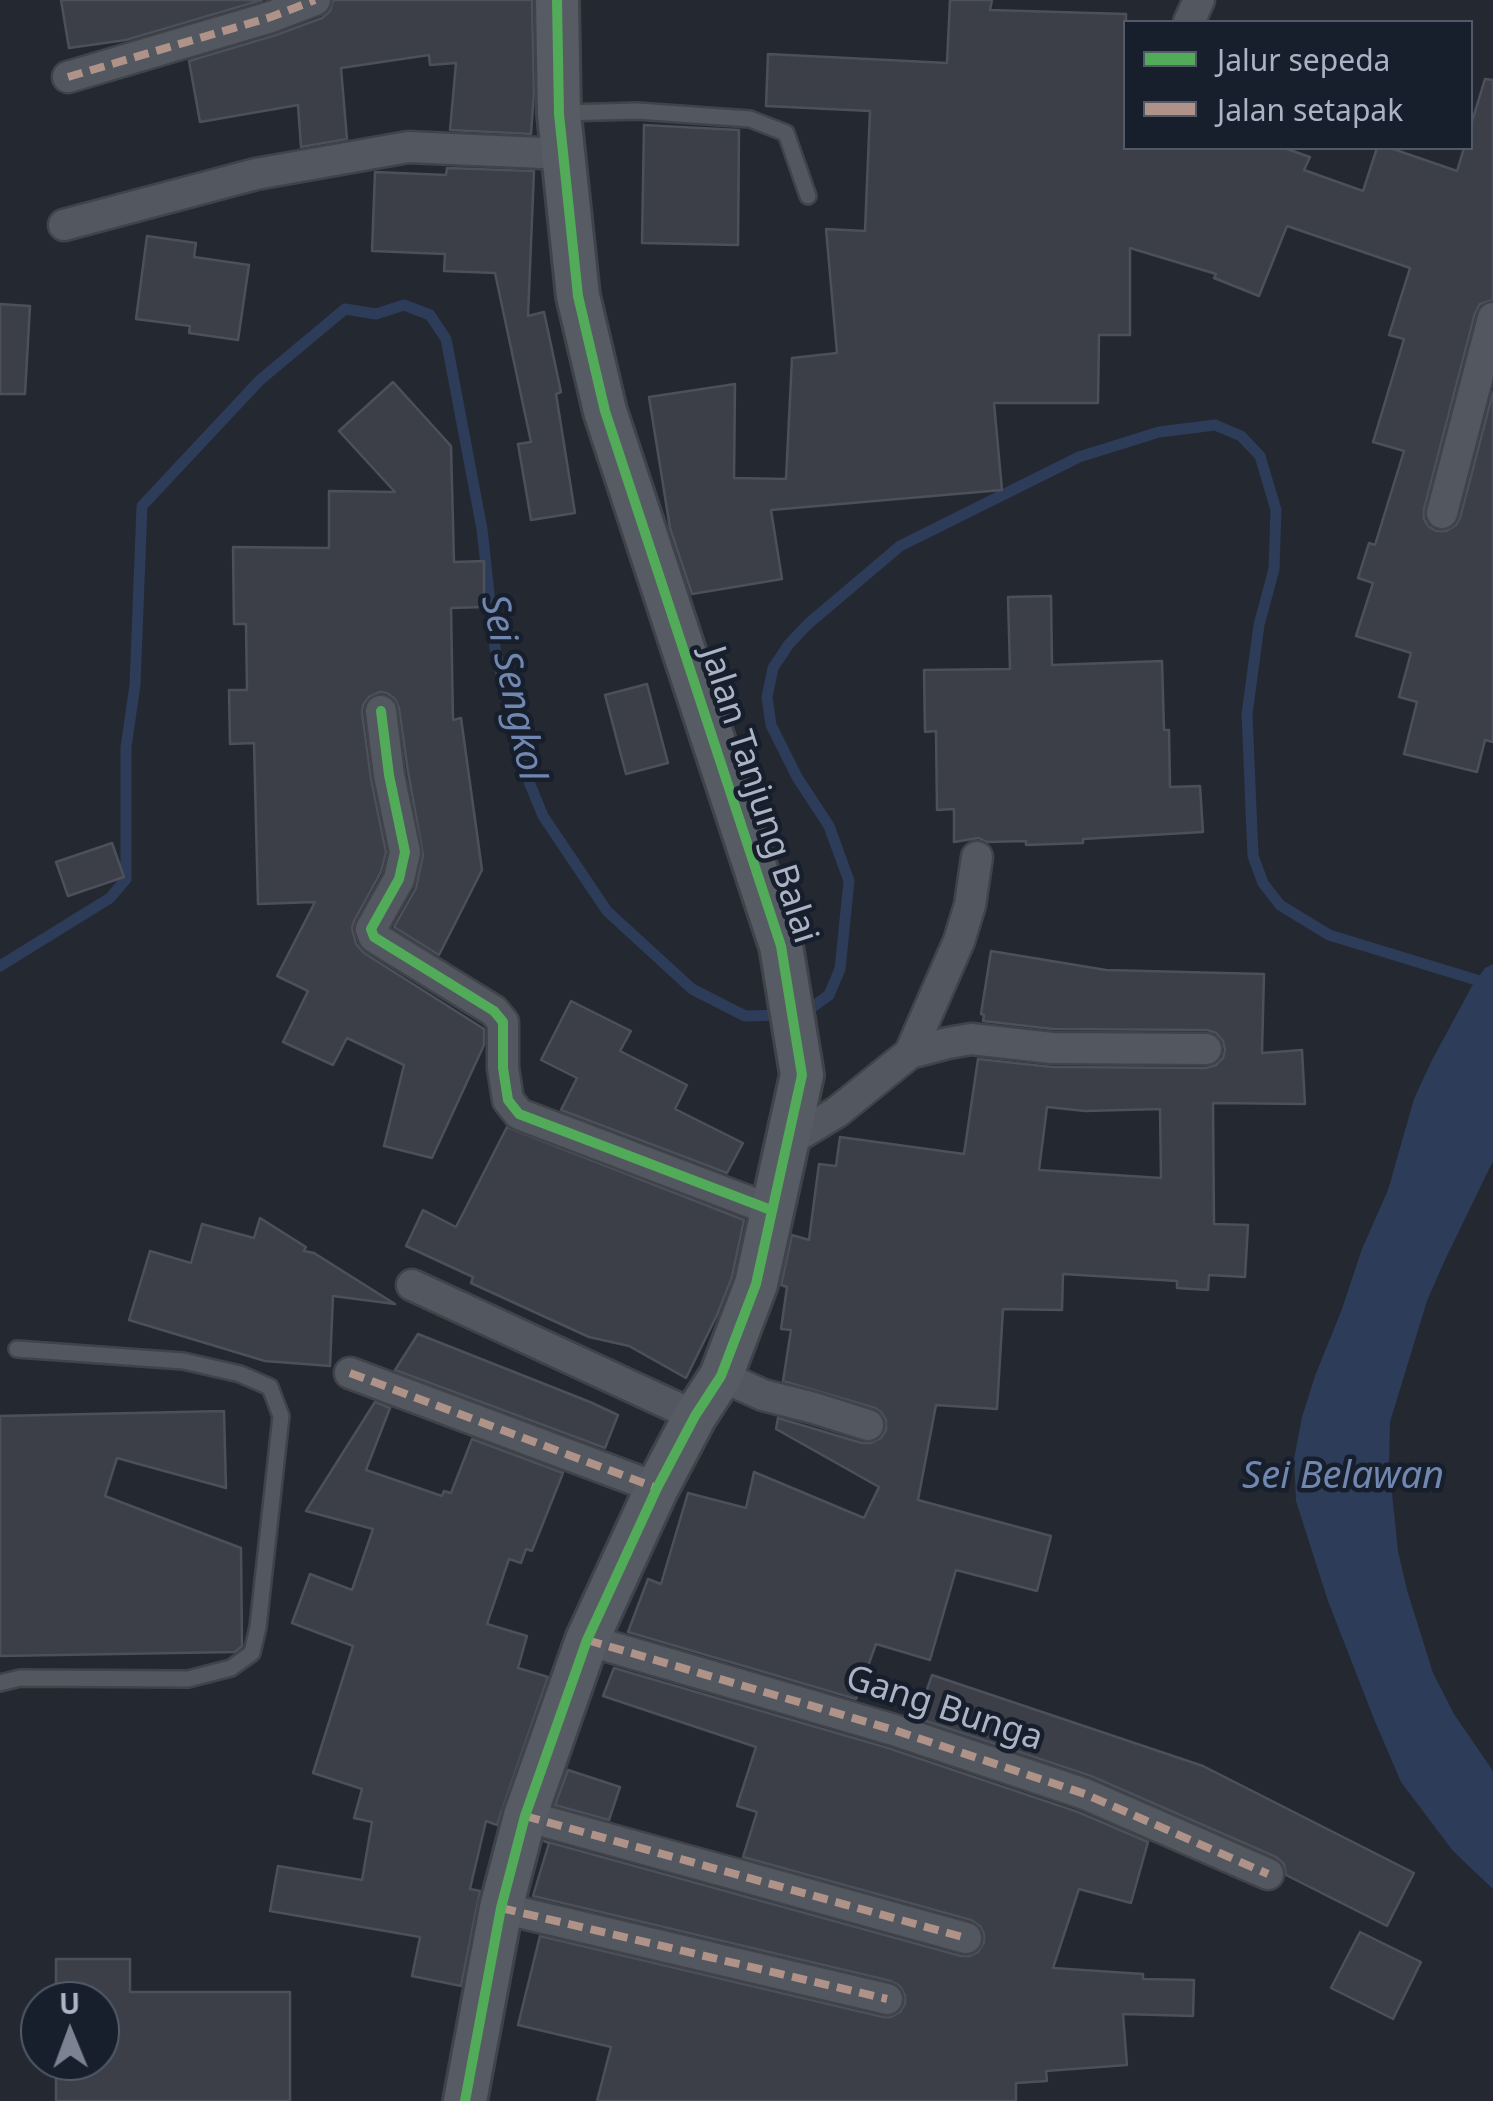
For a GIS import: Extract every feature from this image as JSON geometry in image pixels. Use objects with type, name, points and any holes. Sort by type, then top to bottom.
[{"type":"street","points":[[68,77],[271,17],[315,0]]},
{"type":"street","name":"Jalan Tanjung Balai","points":[[465,2101],[501,1908],[525,1816],[587,1640],[657,1488],[721,1376],[756,1284],[802,1075],[781,946],[605,411],[578,296],[562,134],[557,0]]},
{"type":"street","points":[[64,225],[256,174],[408,147],[562,134]]},
{"type":"street","points":[[1442,513],[1493,318]]},
{"type":"street","points":[[381,711],[405,852],[399,879],[370,929],[374,937],[494,1011],[502,1022],[508,1100],[519,1114],[770,1210]]},
{"type":"street","points":[[910,1054],[959,941],[970,905],[977,857]]},
{"type":"street","points":[[786,1143],[837,1112],[910,1054],[971,1039],[1068,1049],[1206,1049]]},
{"type":"street","points":[[412,1285],[695,1416]]},
{"type":"street","points":[[350,1372],[657,1488]]},
{"type":"street","points":[[721,1376],[763,1395],[868,1425]]},
{"type":"street","name":"Gang Bunga","points":[[587,1640],[894,1730],[1085,1794],[1268,1874]]},
{"type":"street","points":[[525,1816],[966,1938]]},
{"type":"street","points":[[501,1908],[888,1998]]},
{"type":"lane","points":[[562,134],[637,111],[750,119],[786,133],[808,196]]},
{"type":"lane","points":[[0,1684],[20,1678],[188,1679],[231,1668],[252,1653],[281,1416],[270,1387],[240,1374],[184,1360],[17,1349]]},
{"type":"water","name":"Sei Belawan","points":[[1493,964],[1493,1161],[1427,1301],[1390,1422],[1389,1465],[1398,1551],[1433,1673],[1454,1714],[1493,1771],[1493,1889],[1453,1851],[1401,1782],[1328,1601],[1296,1501],[1294,1459],[1315,1376],[1388,1190],[1414,1099],[1472,986],[1485,968]]},
{"type":"building","points":[[61,0],[262,0],[126,40],[69,48]]},
{"type":"building","points":[[333,0],[532,0],[531,134],[450,130],[456,63],[430,65],[429,55],[341,68],[347,139],[301,147],[298,105],[200,122],[189,61],[322,18],[330,11]]},
{"type":"building","points":[[950,0],[992,0],[990,10],[1126,14],[1123,150],[1290,150],[1310,157],[1304,170],[1363,191],[1376,150],[1396,150],[1457,171],[1463,150],[1473,150],[1473,118],[1485,79],[1493,80],[1493,300],[1480,304],[1475,313],[1424,509],[1424,519],[1436,531],[1456,525],[1493,392],[1493,742],[1485,740],[1477,772],[1404,754],[1417,702],[1399,697],[1411,653],[1356,636],[1373,583],[1358,578],[1369,543],[1375,545],[1404,451],[1373,442],[1404,339],[1389,335],[1410,268],[1287,226],[1259,296],[1214,278],[1216,274],[1130,248],[1130,335],[1099,335],[1098,403],[994,403],[1002,490],[771,510],[782,579],[692,594],[670,528],[649,397],[735,384],[734,478],[786,479],[792,358],[837,353],[826,229],[865,231],[870,111],[766,106],[768,54],[947,63]]},
{"type":"building","points":[[644,125],[739,130],[738,245],[642,243]]},
{"type":"building","points":[[447,168],[534,171],[528,316],[544,312],[561,392],[556,394],[575,513],[531,520],[518,444],[531,442],[495,273],[444,271],[445,254],[372,251],[375,172],[446,175]]},
{"type":"building","points":[[147,236],[196,243],[194,257],[249,265],[238,340],[189,333],[190,326],[136,319]]},
{"type":"building","points":[[0,304],[30,306],[25,394],[0,394]]},
{"type":"building","points":[[393,382],[451,446],[454,562],[484,561],[484,607],[451,608],[453,720],[461,718],[482,870],[439,955],[394,927],[416,888],[423,855],[399,708],[395,699],[380,692],[369,697],[362,712],[386,852],[381,872],[354,921],[356,944],[364,953],[484,1029],[484,1045],[432,1158],[384,1146],[404,1065],[347,1038],[333,1065],[283,1042],[308,991],[277,976],[315,902],[258,904],[254,743],[230,744],[229,690],[247,690],[246,624],[234,624],[233,547],[329,548],[329,491],[395,492],[339,431]]},
{"type":"building","points":[[1051,596],[1052,665],[1162,661],[1170,787],[1200,786],[1203,832],[1083,839],[1083,843],[1026,845],[1026,841],[987,842],[979,838],[954,842],[954,809],[937,810],[936,731],[925,732],[924,670],[1010,669],[1008,597]]},
{"type":"building","points":[[647,684],[668,763],[626,774],[605,695]]},
{"type":"building","points":[[112,843],[124,877],[68,896],[56,862]]},
{"type":"building","points":[[991,951],[1106,970],[1264,974],[1262,1053],[1302,1050],[1305,1104],[1213,1103],[1214,1224],[1248,1225],[1245,1277],[1209,1275],[1208,1290],[1177,1288],[1177,1281],[1063,1274],[1062,1310],[1003,1309],[997,1409],[936,1405],[918,1500],[1051,1536],[1037,1591],[956,1570],[930,1660],[876,1644],[856,1699],[628,1632],[648,1579],[661,1584],[688,1493],[746,1508],[754,1472],[864,1518],[879,1487],[776,1429],[778,1418],[862,1443],[881,1438],[886,1430],[886,1420],[875,1408],[783,1381],[791,1330],[781,1329],[787,1287],[781,1285],[792,1235],[809,1240],[819,1164],[836,1166],[840,1137],[964,1154],[978,1059],[1052,1067],[1206,1068],[1216,1065],[1225,1050],[1216,1033],[1207,1030],[1053,1029],[983,1021]],"holes":[[[1047,1107],[1085,1111],[1160,1109],[1161,1178],[1039,1170]]]},
{"type":"building","points":[[571,1001],[631,1031],[620,1051],[687,1085],[675,1109],[743,1143],[727,1173],[561,1110],[577,1078],[541,1060]]},
{"type":"building","points":[[507,1127],[744,1220],[732,1277],[686,1378],[629,1346],[589,1337],[471,1283],[473,1277],[406,1246],[423,1210],[456,1227]]},
{"type":"building","points":[[260,1218],[306,1247],[304,1251],[314,1253],[395,1304],[333,1296],[330,1366],[265,1361],[129,1320],[150,1251],[191,1263],[202,1224],[254,1238]]},
{"type":"building","points":[[418,1334],[618,1415],[605,1448],[395,1370]]},
{"type":"building","points":[[375,1402],[390,1408],[366,1470],[442,1496],[444,1491],[451,1493],[472,1439],[563,1473],[532,1551],[526,1549],[521,1563],[509,1559],[487,1624],[527,1636],[518,1668],[548,1677],[497,1825],[486,1821],[470,1889],[480,1891],[461,1986],[412,1976],[420,1937],[270,1911],[278,1866],[362,1880],[372,1822],[354,1818],[362,1789],[313,1773],[353,1646],[292,1623],[310,1574],[352,1590],[373,1529],[306,1511]]},
{"type":"building","points":[[224,1411],[226,1488],[117,1458],[105,1496],[241,1548],[242,1646],[235,1652],[0,1656],[0,1416]]},
{"type":"building","points":[[614,1668],[888,1748],[1078,1812],[1148,1842],[1131,1903],[1079,1889],[1053,1968],[1143,1974],[1143,1979],[1194,1980],[1193,2016],[1123,2014],[1127,2065],[1046,2071],[1047,2081],[1016,2083],[1016,2101],[597,2101],[611,2047],[518,2025],[540,1936],[883,2017],[900,2012],[905,1995],[891,1981],[533,1896],[549,1843],[544,1841],[961,1956],[978,1952],[984,1942],[980,1926],[971,1920],[743,1857],[757,1812],[737,1806],[756,1747],[603,1696]]},
{"type":"building","points":[[932,1675],[1203,1766],[1414,1873],[1387,1926],[1286,1875],[1284,1864],[1276,1857],[1091,1776],[917,1718]]},
{"type":"building","points":[[568,1770],[620,1787],[609,1820],[555,1805]]},
{"type":"building","points":[[1360,1932],[1421,1962],[1393,2019],[1331,1988]]},
{"type":"building","points":[[56,1959],[130,1959],[130,1992],[290,1992],[290,2101],[56,2101],[56,2081],[120,2081],[120,1981],[56,1981]]},
{"type":"waterway","name":"Sei Sengkol","points":[[0,966],[110,898],[126,879],[126,747],[135,685],[142,506],[260,380],[345,309],[376,314],[404,305],[430,315],[446,339],[482,529],[495,648],[521,762],[543,816],[607,911],[692,989],[745,1016],[784,1015]]},
{"type":"waterway","name":"Sei Sengkol","points":[[803,1014],[829,995],[840,969],[849,881],[829,826],[797,777],[771,725],[767,697],[773,668],[789,644],[900,546],[1079,457],[1159,432],[1215,425],[1241,436],[1260,456],[1276,510],[1274,569],[1259,625],[1247,714],[1253,856],[1263,883],[1280,905],[1329,935],[1493,985]]},
{"type":"marked path","points":[[68,77],[271,17],[315,0]]},
{"type":"marked path","points":[[350,1373],[657,1488]]},
{"type":"marked path","points":[[587,1640],[894,1730],[1085,1794],[1268,1874]]},
{"type":"marked path","points":[[525,1816],[966,1938]]},
{"type":"marked path","points":[[501,1908],[887,1999]]},
{"type":"cycle path","points":[[465,2101],[501,1908],[525,1816],[587,1640],[657,1488],[721,1376],[756,1284],[802,1075],[781,946],[605,411],[578,296],[559,114],[557,0]]},
{"type":"cycle path","points":[[381,711],[405,852],[399,879],[371,929],[374,937],[494,1011],[503,1022],[508,1100],[519,1114],[771,1210]]}]
